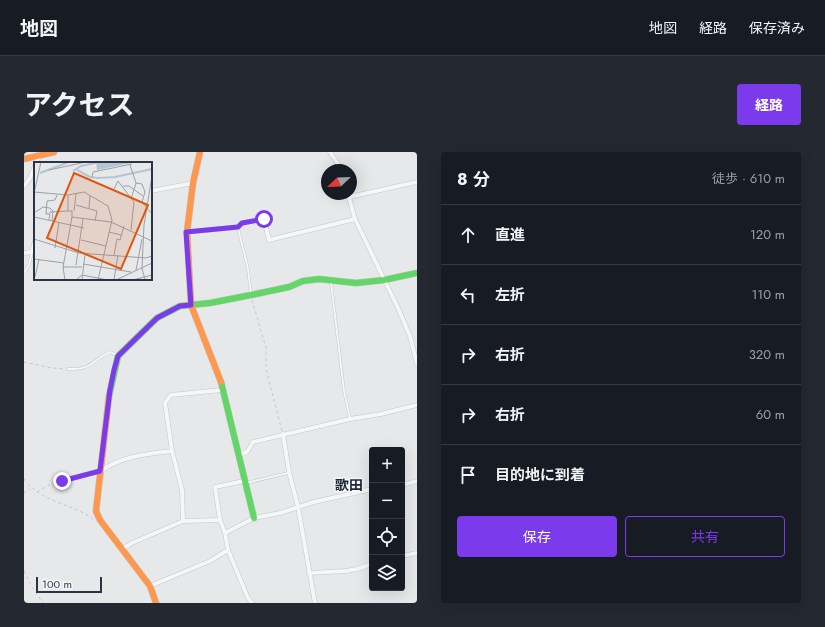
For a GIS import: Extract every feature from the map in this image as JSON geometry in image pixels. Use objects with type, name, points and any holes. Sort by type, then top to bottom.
[{"type":"street","points":[[24,159],[54,152]]},
{"type":"street","points":[[200,152],[193,183],[186,232],[191,305],[219,375],[254,518]]},
{"type":"street","points":[[330,152],[337,164]]},
{"type":"street","points":[[24,186],[30,178],[34,168]]},
{"type":"street","points":[[357,193],[417,182]]},
{"type":"street","points":[[152,191],[193,183]]},
{"type":"street","points":[[350,200],[355,219],[410,336],[417,364]]},
{"type":"street","points":[[186,232],[238,227],[242,223],[264,219],[269,240],[355,219]]},
{"type":"street","points":[[24,252],[32,252],[34,245]]},
{"type":"street","points":[[156,603],[150,586],[100,520],[96,511],[110,390],[118,356],[157,318],[180,306],[210,303],[251,295],[289,287],[303,281],[319,279],[356,283],[384,280],[417,273]]},
{"type":"street","points":[[183,521],[182,490],[172,451],[165,402],[171,395],[222,390]]},
{"type":"street","points":[[238,455],[247,452],[253,442],[283,434],[350,419],[382,414],[417,405]]},
{"type":"street","points":[[283,434],[315,603]]},
{"type":"street","points":[[100,471],[116,461],[148,453],[172,451]]},
{"type":"street","points":[[405,484],[417,481]]},
{"type":"street","points":[[245,482],[215,487],[220,520],[225,533],[228,550],[248,598],[252,603]]},
{"type":"street","points":[[225,533],[254,518],[314,502],[369,491]]},
{"type":"street","points":[[122,549],[132,543],[183,521],[220,520]]},
{"type":"street","points":[[150,586],[210,561],[228,550]]},
{"type":"street","points":[[405,555],[417,553]]},
{"type":"street","points":[[309,573],[352,570],[369,565]]},
{"type":"lane","points":[[238,227],[248,269],[251,295]]},
{"type":"lane","points":[[24,273],[29,265],[32,252]]},
{"type":"lane","points":[[330,280],[337,322],[344,391],[350,419]]},
{"type":"lane","points":[[68,369],[87,368],[110,352],[118,356]]},
{"type":"lane","points":[[245,482],[289,472]]},
{"type":"path","points":[[251,295],[266,348],[266,368],[283,434]]},
{"type":"path","points":[[24,362],[52,368],[68,369]]},
{"type":"path","points":[[36,492],[49,485],[100,471]]},
{"type":"path","points":[[24,479],[31,488],[49,500],[74,508],[95,520],[100,520]]},
{"type":"path","points":[[24,493],[31,488]]},
{"type":"path","points":[[24,571],[43,603]]},
{"type":"traffic: fast","points":[[109,396],[118,356],[157,318],[180,306],[210,303],[251,295],[289,287],[303,281],[319,279],[356,283],[384,280],[417,273]]},
{"type":"traffic: fast","points":[[221,382],[254,518]]},
{"type":"traffic: slow","points":[[24,159],[54,152]]},
{"type":"traffic: slow","points":[[200,152],[193,183],[187,232],[191,305],[221,382]]},
{"type":"traffic: slow","points":[[109,396],[96,511],[100,520],[150,586],[156,603]]},
{"type":"district","name":"歌田","points":[[349,485]]},
{"type":"route","points":[[62,481],[100,471],[110,390],[118,356],[157,318],[180,306],[191,305],[186,232],[238,227],[242,223],[264,219]]}]
